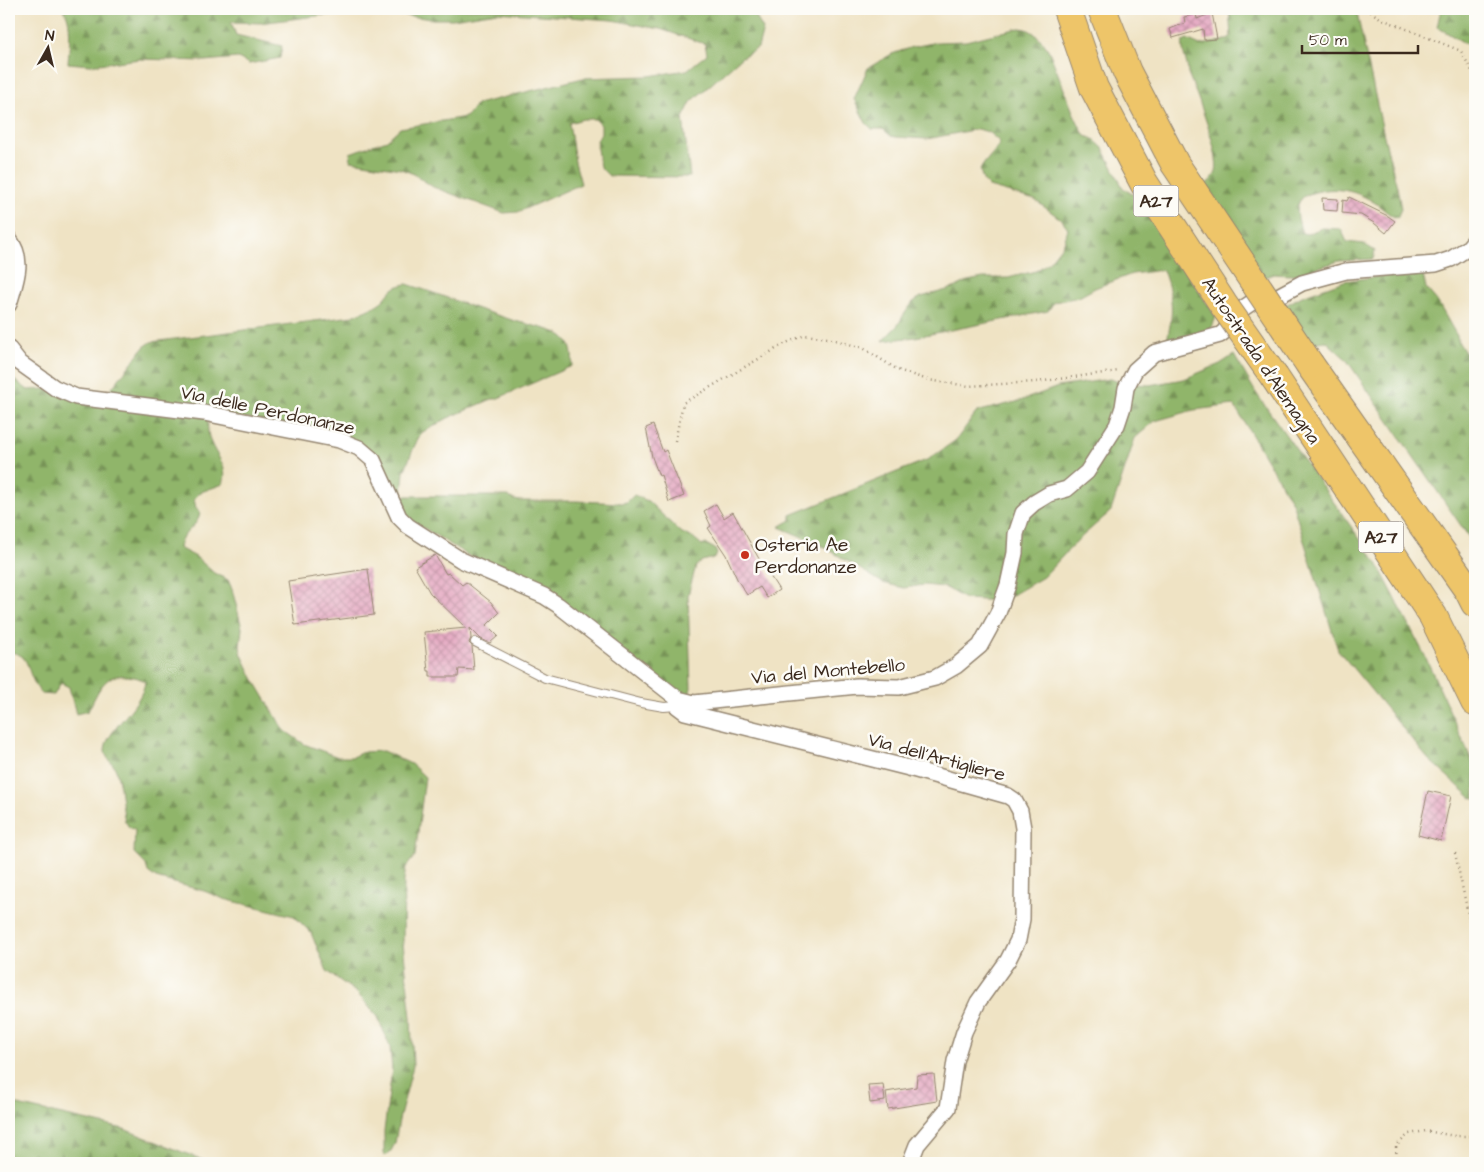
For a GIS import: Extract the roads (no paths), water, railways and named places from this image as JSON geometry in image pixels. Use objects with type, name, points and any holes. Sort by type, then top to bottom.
[{"type":"highway","name":"Autostrada d'Alemagna","points":[[1067,9],[1094,88],[1144,183],[1433,616],[1475,702]]},
{"type":"highway","name":"Autostrada d'Alemagna","points":[[1102,9],[1127,72],[1175,164],[1310,364],[1469,590],[1475,603]]},
{"type":"street","points":[[9,238],[18,255],[16,280],[9,304]]},
{"type":"street","name":"Via del Montebello","points":[[677,703],[694,704],[857,686],[898,686],[935,678],[956,666],[980,646],[998,613],[1008,585],[1015,553],[1016,534],[1023,513],[1034,503],[1049,494],[1067,489],[1087,472],[1117,425],[1123,407],[1126,388],[1135,370],[1154,353],[1220,336],[1226,331],[1233,315],[1260,298],[1278,296],[1302,283],[1346,270],[1436,264],[1451,259],[1468,248],[1475,240]]},
{"type":"street","name":"Via delle Perdonanze","points":[[9,349],[14,363],[55,388],[76,396],[204,413],[339,440],[359,448],[373,460],[399,517],[408,526],[460,560],[544,596],[558,605],[677,703]]},
{"type":"street","name":"Via dell'Artigliere","points":[[677,703],[685,712],[909,768],[1008,796],[1014,800],[1020,811],[1023,828],[1022,919],[1018,940],[1008,960],[978,1002],[964,1032],[955,1061],[948,1108],[917,1145],[910,1163]]},
{"type":"lane","points":[[475,642],[545,678],[641,703],[664,706],[677,703]]},
{"type":"place","name":"Osteria Ae Perdonanze","points":[[745,555]]}]
